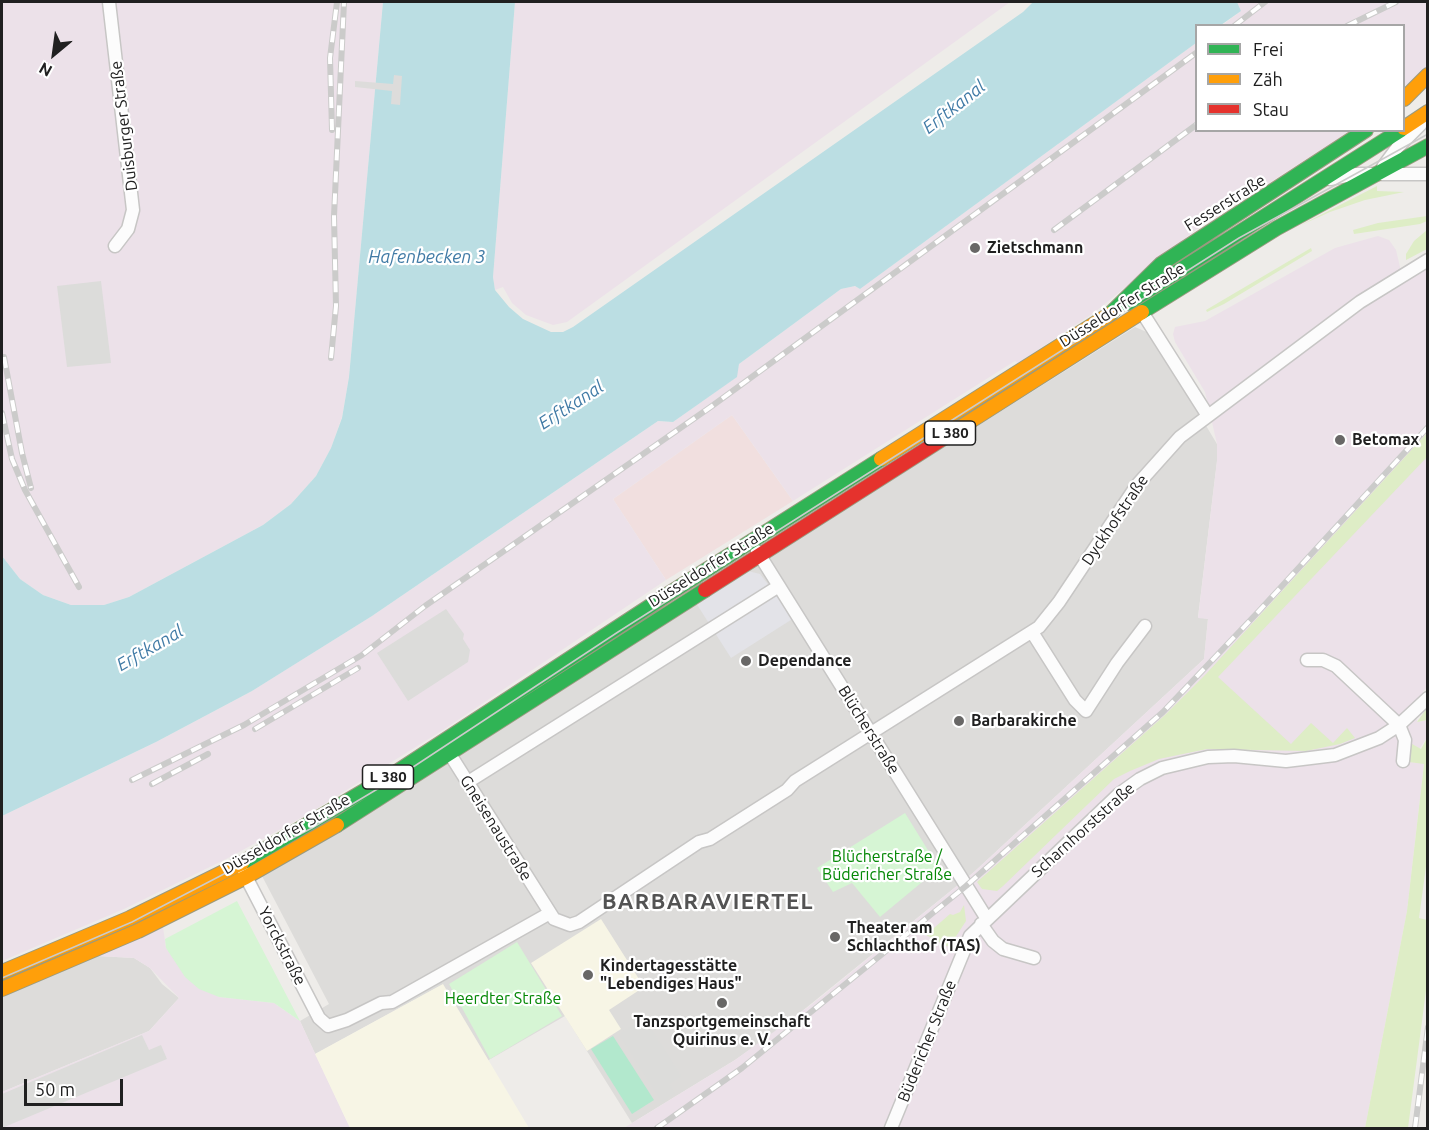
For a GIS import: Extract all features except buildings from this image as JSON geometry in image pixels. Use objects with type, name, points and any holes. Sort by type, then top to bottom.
[{"type":"main road","points":[[1405,98],[1428,75]]},
{"type":"main road","name":"Düsseldorfer Straße","points":[[1405,127],[1428,112]]},
{"type":"main road","name":"Fesserstraße","points":[[1111,314],[1161,264],[1363,132]]},
{"type":"main road","name":"Düsseldorfer Straße","points":[[2,972],[130,918],[239,864],[310,824],[442,742],[751,541],[1397,132]]},
{"type":"main road","name":"Düsseldorfer Straße","points":[[2,988],[138,931],[246,877],[318,837],[759,554],[1276,228],[1428,146]]},
{"type":"street","name":"Duisburger Straße","points":[[109,2],[133,210],[128,229],[115,246]]},
{"type":"street","points":[[1380,173],[1397,148],[1428,118]]},
{"type":"street","points":[[1324,180],[1357,174],[1428,174]]},
{"type":"street","name":"Dyckhofstraße","points":[[871,734],[1032,632],[1059,602],[1137,484],[1158,458],[1180,437],[1360,302],[1428,260]]},
{"type":"street","points":[[1142,312],[1208,416]]},
{"type":"street","name":"Blücherstraße","points":[[751,541],[984,921]]},
{"type":"street","points":[[468,782],[779,586]]},
{"type":"street","points":[[1032,632],[1075,700],[1086,711],[1117,663],[1145,626]]},
{"type":"street","points":[[1307,660],[1323,660],[1336,666],[1399,725],[1405,740],[1403,761]]},
{"type":"street","name":"Scharnhorststraße","points":[[984,921],[1119,794],[1140,779],[1162,768],[1208,757],[1312,760],[1356,748],[1399,725],[1428,698]]},
{"type":"street","points":[[550,913],[563,923],[570,925],[579,922],[699,842],[710,839],[787,790],[795,781],[871,734]]},
{"type":"street","name":"Gneisenaustraße","points":[[442,742],[550,913]]},
{"type":"street","name":"Yorckstraße","points":[[239,864],[319,1018],[328,1026],[347,1020],[381,1003],[392,1002],[550,913]]},
{"type":"street","points":[[984,921],[993,941],[1003,949],[1034,958]]},
{"type":"street","name":"Büdericher Straße","points":[[891,1128],[963,950],[984,921]]},
{"type":"shaded area","points":[[2,2],[383,2],[349,377],[342,417],[331,448],[316,476],[291,504],[263,525],[129,597],[104,605],[71,605],[43,595],[20,579],[2,556]]},
{"type":"shaded area","points":[[515,2],[1010,2],[567,322],[553,325],[526,315],[512,303],[503,287],[495,290],[493,277]]},
{"type":"shaded area","points":[[1237,2],[1427,2],[1427,73],[1405,85],[1405,24],[1224,24],[1241,11]]},
{"type":"shaded area","points":[[1195,44],[1195,132],[1348,132],[1194,231],[1095,312],[1018,363],[1015,361],[793,501],[732,415],[613,499],[666,580],[443,730],[308,814],[230,857],[124,909],[2,961],[2,816],[156,742],[252,691],[372,616],[658,421],[673,422],[736,377],[739,364],[841,289],[855,286],[860,289]]},
{"type":"shaded area","points":[[1378,236],[1389,240],[1396,250],[1403,280],[1427,267],[1428,685],[1421,695],[1428,708],[1417,718],[1417,722],[1427,720],[1426,739],[1410,762],[1424,763],[1407,911],[1365,1128],[624,1128],[735,1060],[812,1004],[974,872],[1204,659],[1208,619],[1198,618],[1217,461],[1217,444],[1205,392],[1175,342],[1173,334],[1175,327],[1205,321],[1335,248]]},
{"type":"shaded area","points":[[101,281],[111,363],[67,367],[57,286]]},
{"type":"shaded area","points":[[1135,327],[1149,333],[1217,444],[1217,461],[1198,617],[1208,619],[1204,659],[974,872],[780,1029],[735,1060],[632,1123],[565,1016],[487,1061],[442,985],[315,1054],[300,1021],[329,1004],[262,876]]},
{"type":"shaded area","points":[[732,415],[793,501],[666,580],[613,499]]},
{"type":"shaded area","points":[[748,571],[760,574],[794,618],[731,658],[696,603]]},
{"type":"shaded area","points":[[446,609],[464,634],[463,639],[470,650],[468,662],[408,701],[377,653]]},
{"type":"shaded area","name":"Kindertagesstätte \"Lebendiges Haus\"","points":[[601,919],[644,987],[609,1010],[621,1029],[587,1051],[531,963]]},
{"type":"shaded area","points":[[163,927],[166,948],[219,997],[274,1003],[300,1021],[350,1128],[2,1128],[2,1092],[149,1031],[179,998],[150,968],[134,958],[98,956]]},
{"type":"shaded area","points":[[514,939],[516,942],[404,1005],[402,1002]]},
{"type":"shaded area","points":[[98,956],[134,958],[150,968],[162,984],[179,998],[149,1031],[2,1092],[2,997]]},
{"type":"shaded area","points":[[443,984],[529,1128],[350,1128],[315,1054]]},
{"type":"shaded area","points":[[644,1018],[681,1076],[669,1084],[675,1094],[662,1102],[619,1034]]},
{"type":"shaded area","points":[[142,1035],[149,1050],[161,1045],[167,1059],[2,1128],[2,1094]]},
{"type":"green space","points":[[1377,186],[1377,191],[1404,192],[1365,200],[1299,226]]},
{"type":"green space","points":[[1427,216],[1427,221],[1420,224],[1354,234],[1353,230],[1378,223]]},
{"type":"green space","points":[[1427,230],[1427,249],[1406,260],[1406,254],[1414,241]]},
{"type":"green space","points":[[1311,248],[1312,251],[1207,312],[1206,310]]},
{"type":"green space","points":[[1427,433],[1427,457],[1218,677],[1291,744],[1311,723],[1333,743],[1347,728],[1355,738],[1340,744],[1306,751],[1207,749],[1159,759],[1114,779],[997,891],[982,889],[977,882],[1165,715],[1206,674]]},
{"type":"green space","points":[[1427,708],[1428,852],[1419,918],[1427,920],[1427,983],[1408,1128],[1365,1128],[1407,911],[1424,764],[1409,762],[1410,746],[1412,744],[1421,749],[1426,740],[1427,720],[1417,722]]},
{"type":"green space","name":"Blücherstraße / Büdericher Straße","points":[[905,813],[939,868],[880,917],[852,883],[833,892],[817,868]]},
{"type":"green space","points":[[237,901],[300,1021],[274,1003],[219,997],[199,989],[185,977],[166,948],[165,939]]},
{"type":"green space","points":[[964,905],[966,921],[949,947],[926,935],[950,914],[960,912]]},
{"type":"green space","name":"Heerdter Straße","points":[[517,942],[562,1016],[490,1059],[449,984]]},
{"type":"green space","points":[[613,1036],[654,1100],[632,1114],[591,1049]]},
{"type":"water","points":[[383,2],[515,2],[493,277],[495,290],[509,307],[523,319],[551,332],[563,332],[573,327],[1023,12],[1033,2],[1237,2],[1241,11],[1222,24],[1195,24],[1195,44],[860,289],[855,286],[841,289],[739,364],[737,377],[673,422],[658,421],[372,616],[252,691],[156,742],[2,816],[2,556],[20,579],[43,595],[71,605],[104,605],[129,597],[263,525],[291,504],[316,476],[331,448],[342,418],[349,377]]},
{"type":"pier","points":[[394,75],[402,76],[400,105],[391,104],[392,91],[355,87],[355,81],[393,84]]},
{"type":"tram line","points":[[2,978],[132,922],[312,828],[401,775],[618,632],[1239,238],[1428,134]]},
{"type":"railway","points":[[332,130],[330,58],[337,2]]},
{"type":"railway","points":[[331,358],[336,306],[334,216],[344,2]]},
{"type":"railway","points":[[1237,24],[1265,2]]},
{"type":"railway","points":[[1351,24],[1396,2]]},
{"type":"railway","points":[[132,780],[244,725],[362,655],[425,606],[712,406],[1195,54]]},
{"type":"railway","points":[[1054,230],[1195,126]]},
{"type":"railway","points":[[4,357],[31,488]]},
{"type":"railway","points":[[2,413],[12,459],[25,490],[79,587]]},
{"type":"railway","points":[[657,1128],[742,1068],[966,886],[1163,712],[1428,427]]},
{"type":"railway","points":[[255,729],[358,668]]},
{"type":"railway","points":[[152,784],[208,754]]},
{"type":"railway","points":[[1415,1128],[1428,1027]]},
{"type":"traffic: fast","points":[[1110,314],[1161,264],[1363,132]]},
{"type":"traffic: fast","points":[[1128,303],[1398,132]]},
{"type":"traffic: fast","points":[[1142,312],[1277,228],[1428,146]]},
{"type":"traffic: fast","points":[[242,863],[398,771],[670,593],[881,459]]},
{"type":"traffic: fast","points":[[337,825],[705,590]]},
{"type":"traffic: slow","points":[[1405,98],[1428,75]]},
{"type":"traffic: slow","points":[[1405,127],[1428,112]]},
{"type":"traffic: slow","points":[[947,436],[1142,312]]},
{"type":"traffic: slow","points":[[881,459],[1110,314]]},
{"type":"traffic: slow","points":[[2,989],[138,931],[246,877],[337,825]]},
{"type":"traffic: slow","points":[[2,972],[130,918],[242,863]]},
{"type":"traffic: jam","points":[[705,590],[947,436]]},
{"type":"place","name":"Zietschmann","points":[[975,248]]},
{"type":"place","name":"Betomax","points":[[1340,440]]},
{"type":"place","name":"Dependance","points":[[746,661]]},
{"type":"place","name":"Barbarakirche","points":[[959,721]]},
{"type":"place","name":"Theater am Schlachthof (TAS)","points":[[835,937]]},
{"type":"place","name":"Kindertagesstätte \"Lebendiges Haus\"","points":[[588,975]]},
{"type":"place","name":"Tanzsportgemeinschaft Quirinus e. V.","points":[[722,1003]]},
{"type":"district","name":"BARBARAVIERTEL","points":[[708,902]]},
{"type":"water label","name":"Erftkanal","points":[[954,107]]},
{"type":"water label","name":"Hafenbecken 3","points":[[427,257]]},
{"type":"water label","name":"Erftkanal","points":[[571,405]]},
{"type":"water label","name":"Erftkanal","points":[[150,648]]}]
